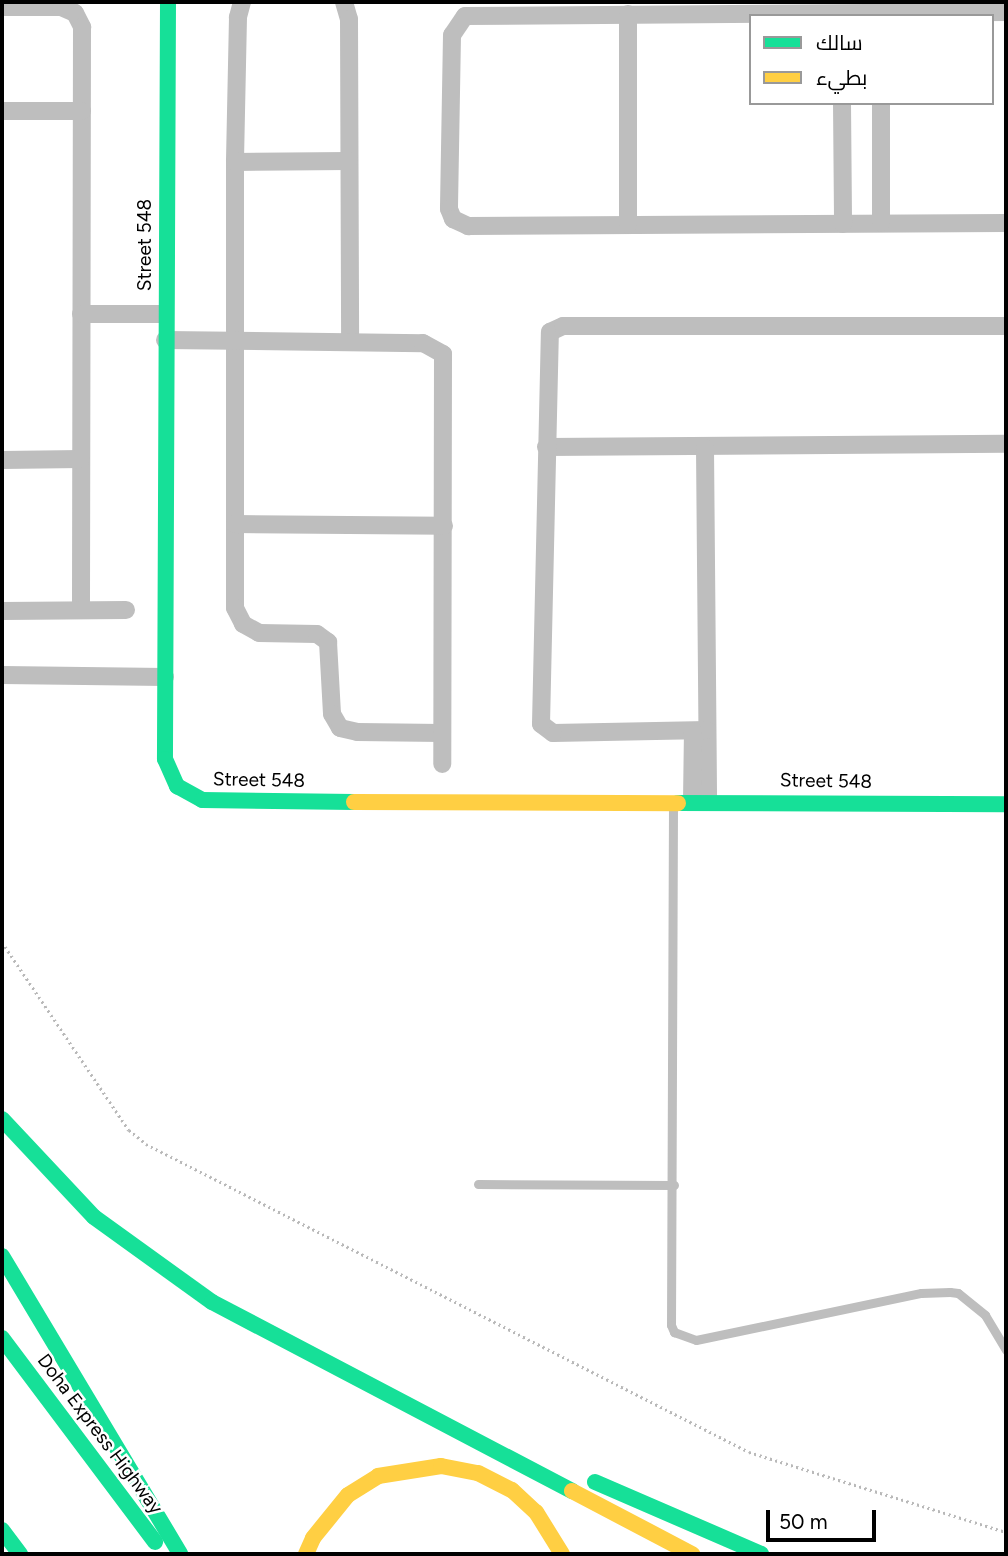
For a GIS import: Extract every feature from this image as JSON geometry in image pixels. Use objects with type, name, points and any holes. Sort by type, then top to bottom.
[{"type":"main road","name":"Street 548","points":[[168,2],[165,677],[169,774],[188,794],[202,800],[1006,804]]},
{"type":"main road","points":[[2,1119],[94,1217],[152,1264],[212,1302],[692,1554]]},
{"type":"main road","points":[[2,1256],[180,1554]]},
{"type":"main road","name":"Doha Express Highway","points":[[2,1338],[165,1554]]},
{"type":"main road","points":[[364,1383],[761,1554]]},
{"type":"main road","points":[[306,1554],[313,1538],[348,1494],[378,1476],[441,1466],[478,1473],[512,1490],[536,1512],[562,1554]]},
{"type":"main road","points":[[2,1530],[20,1554]]},
{"type":"street","points":[[242,2],[238,17],[235,162],[237,617],[259,633],[317,634],[328,642],[332,714],[340,728],[357,732],[442,733]]},
{"type":"street","points":[[344,2],[349,19],[350,342]]},
{"type":"street","points":[[2,7],[61,7],[75,13],[82,27],[81,610]]},
{"type":"street","points":[[1006,12],[881,14],[842,8],[473,15],[458,20],[452,34],[449,209],[453,219],[468,226],[1006,223]]},
{"type":"street","points":[[628,14],[628,225]]},
{"type":"street","points":[[842,105],[843,224]]},
{"type":"street","points":[[881,105],[881,223]]},
{"type":"street","points":[[2,111],[82,111]]},
{"type":"street","points":[[235,162],[349,160]]},
{"type":"street","points":[[81,314],[165,314]]},
{"type":"street","points":[[700,730],[553,733],[544,729],[546,340],[556,327],[1006,326]]},
{"type":"street","points":[[165,340],[431,344],[443,354],[442,764]]},
{"type":"street","points":[[545,447],[1006,444]]},
{"type":"street","points":[[700,801],[705,448]]},
{"type":"street","points":[[2,460],[81,459]]},
{"type":"street","points":[[235,524],[444,526]]},
{"type":"street","points":[[2,611],[126,610]]},
{"type":"street","points":[[2,675],[165,677]]},
{"type":"lane","points":[[673,801],[674,1185],[671,1325],[681,1338],[696,1340],[921,1293],[950,1292],[958,1293],[985,1315],[1006,1350]]},
{"type":"lane","points":[[478,1184],[674,1185]]},
{"type":"path","points":[[2,942],[129,1130],[146,1144],[749,1452],[1006,1532]]},
{"type":"traffic: fast","points":[[168,2],[165,759],[177,786],[202,800],[354,802]]},
{"type":"traffic: fast","points":[[678,803],[1006,804]]},
{"type":"traffic: fast","points":[[2,1119],[94,1217],[212,1302],[572,1491]]},
{"type":"traffic: fast","points":[[2,1256],[180,1554]]},
{"type":"traffic: fast","points":[[2,1338],[155,1542]]},
{"type":"traffic: fast","points":[[595,1482],[761,1554]]},
{"type":"traffic: fast","points":[[2,1530],[20,1554]]},
{"type":"traffic: slow","points":[[354,802],[678,803]]},
{"type":"traffic: slow","points":[[306,1554],[313,1538],[348,1495],[378,1476],[441,1466],[478,1473],[512,1490],[536,1512],[562,1554]]},
{"type":"traffic: slow","points":[[572,1491],[692,1554]]}]
